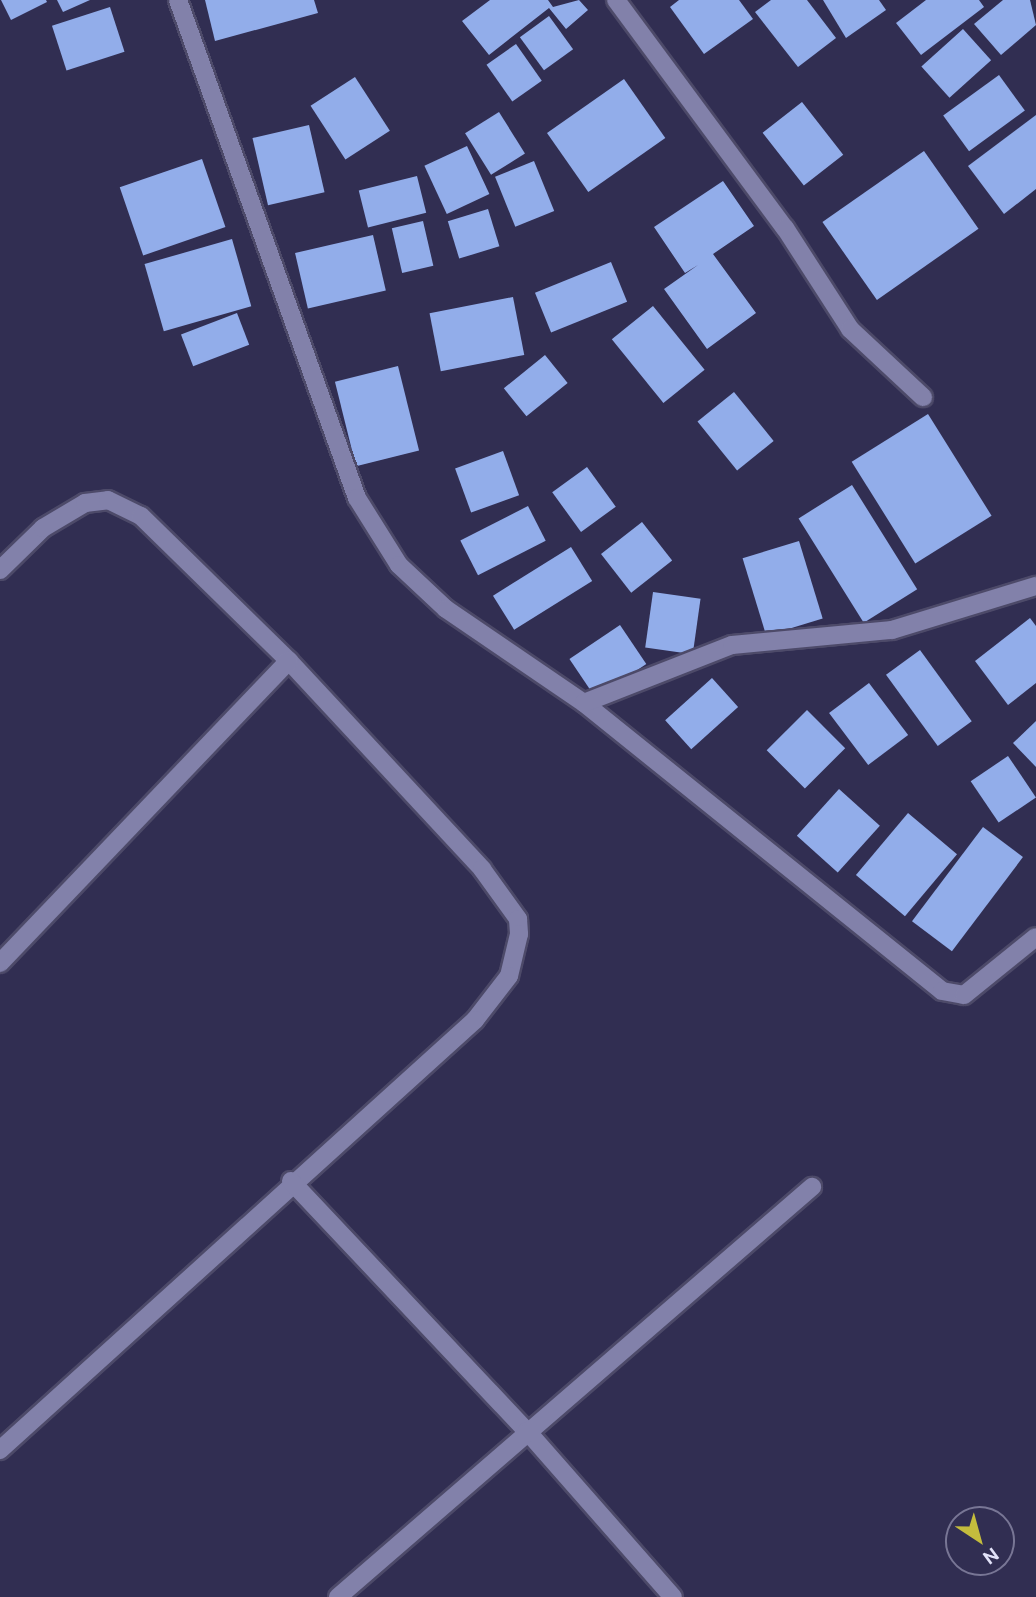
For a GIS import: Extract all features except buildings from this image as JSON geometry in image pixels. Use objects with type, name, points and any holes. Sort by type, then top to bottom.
[{"type":"street","points":[[178,0],[357,498],[399,565],[446,610],[584,703],[942,990],[964,995],[1036,937]]},
{"type":"street","points":[[616,0],[785,228],[850,328],[923,397]]},
{"type":"street","points":[[0,570],[43,528],[85,503],[108,500],[141,516],[289,662],[482,869],[518,919],[519,934],[509,976],[475,1020],[291,1181],[0,1450]]},
{"type":"street","points":[[584,703],[732,645],[891,630],[1036,586]]},
{"type":"street","points":[[0,962],[289,662]]},
{"type":"street","points":[[291,1181],[527,1431],[673,1597]]},
{"type":"street","points":[[338,1597],[812,1186]]}]
